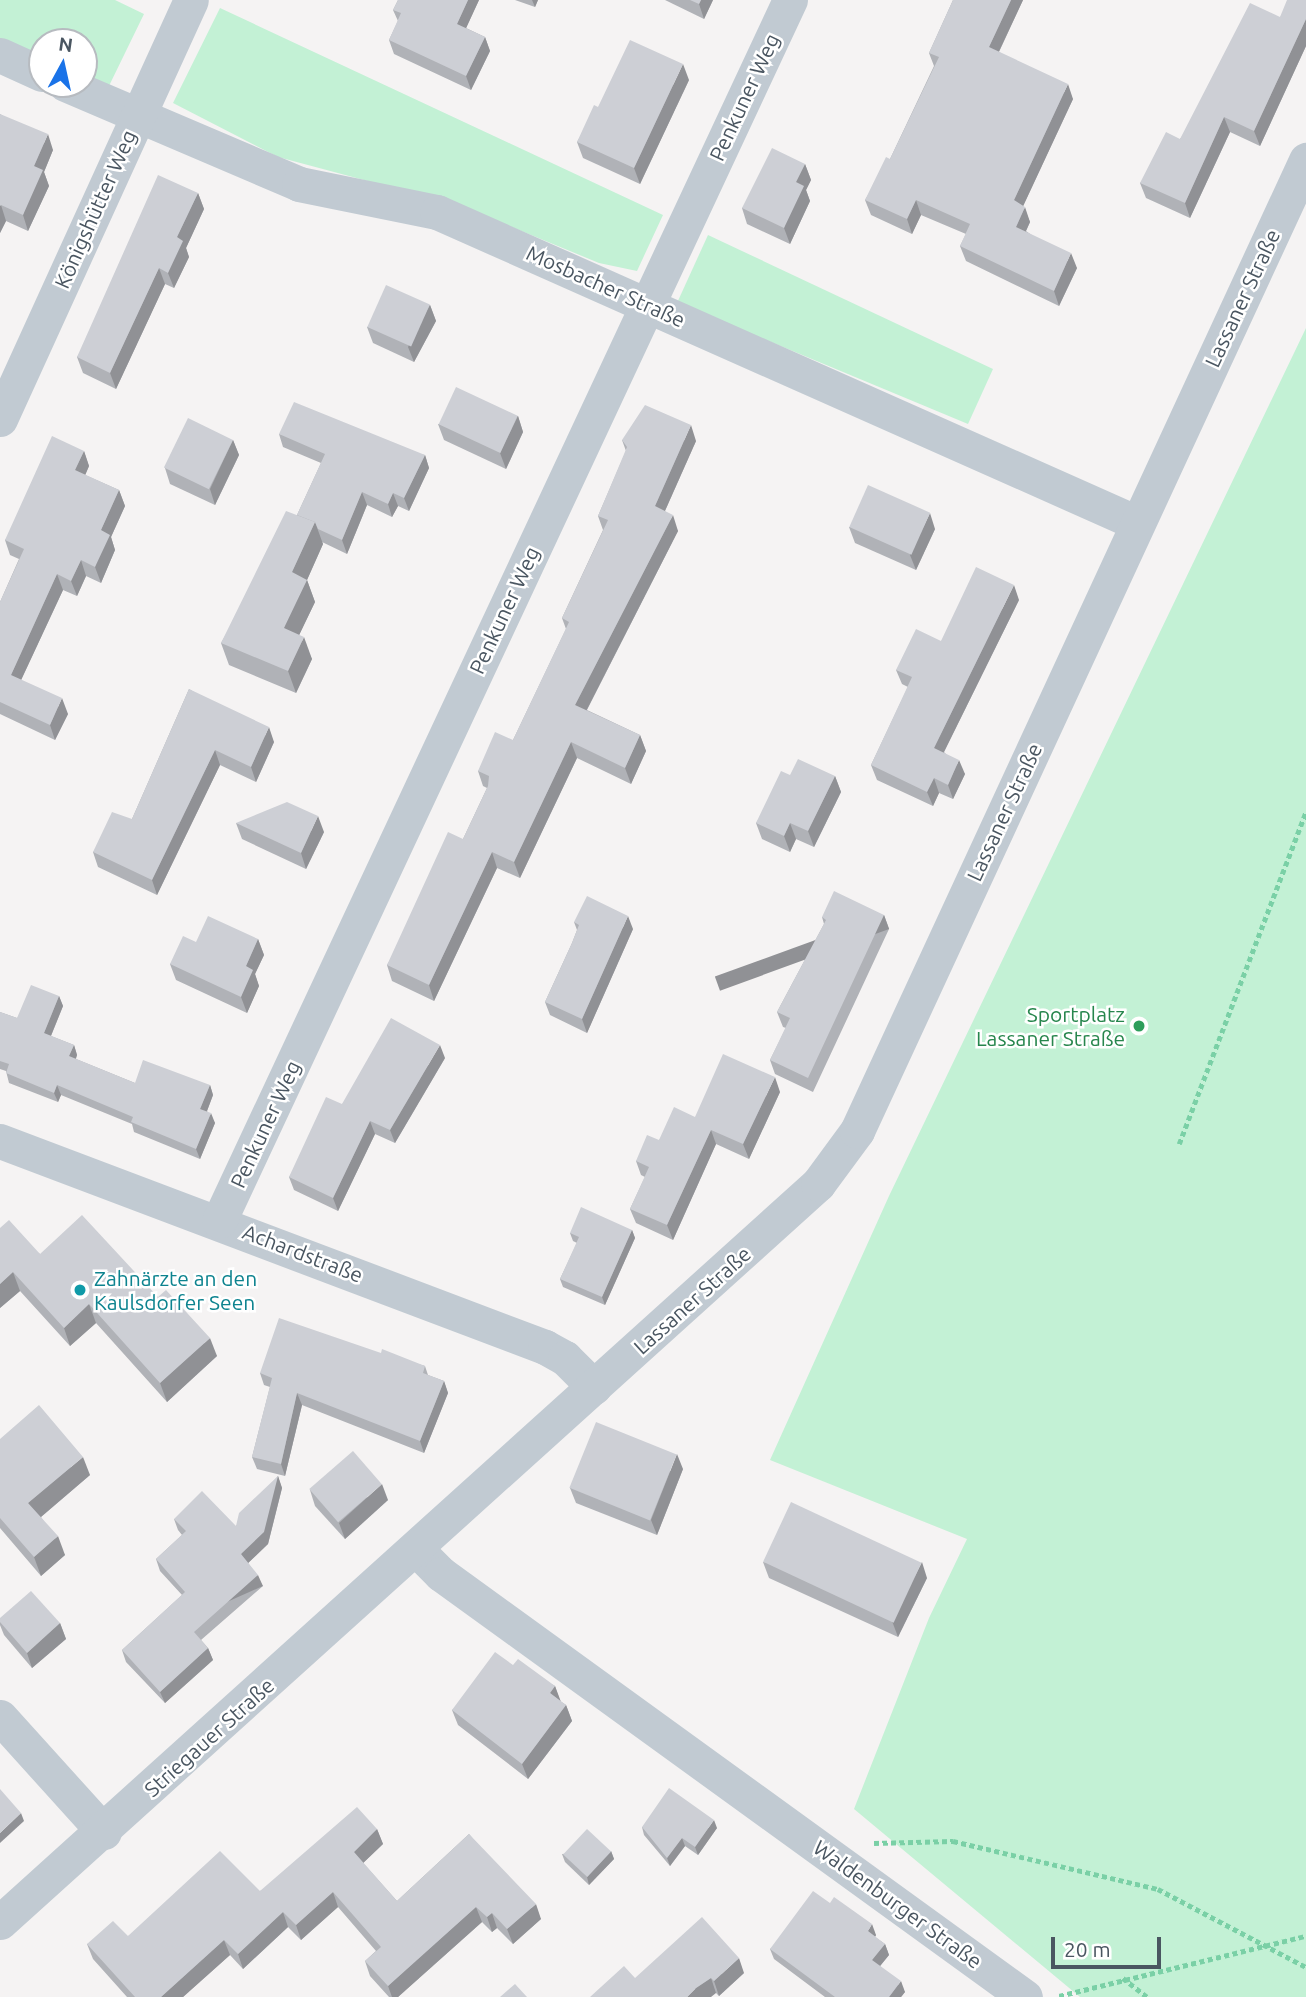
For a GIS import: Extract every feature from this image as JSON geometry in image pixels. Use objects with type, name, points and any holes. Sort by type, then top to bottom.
[{"type":"street","name":"Königshütter Weg","points":[[0,419],[191,0]]},
{"type":"street","name":"Penkuner Weg","points":[[219,1221],[790,0]]},
{"type":"street","points":[[0,55],[28,68]]},
{"type":"street","name":"Mosbacher Straße","points":[[98,98],[299,184],[437,212],[1137,523]]},
{"type":"street","name":"Lassaner Straße","points":[[594,1387],[818,1184],[857,1131],[1306,160]]},
{"type":"street","name":"Achardstraße","points":[[0,1141],[219,1221],[545,1347],[565,1358],[594,1387]]},
{"type":"street","name":"Striegauer Straße","points":[[0,1922],[104,1832],[594,1387]]},
{"type":"street","points":[[417,1550],[441,1574],[817,1844]]},
{"type":"street","points":[[0,1717],[104,1832]]},
{"type":"street","name":"Waldenburger Straße","points":[[817,1844],[1025,1997]]},
{"type":"path","points":[[1179,1144],[1306,812]]},
{"type":"path","points":[[817,1844],[890,1839],[954,1841],[1157,1889],[1212,1915],[1262,1947],[1306,1967]]},
{"type":"path","points":[[1055,1997],[1123,1978],[1306,1936]]},
{"type":"path","points":[[1123,1978],[1147,1997]]},
{"type":"green space","points":[[0,0],[115,0],[144,14],[107,90],[98,86],[98,28],[28,28],[28,54],[0,42]]},
{"type":"green space","points":[[220,8],[663,215],[637,271],[599,263],[461,206],[278,157],[173,103]]},
{"type":"green space","points":[[708,235],[993,369],[968,424],[677,303]]},
{"type":"green space","name":"Sportplatz Lassaner Straße","points":[[1306,328],[1306,1997],[1080,1997],[854,1809],[929,1618],[967,1539],[770,1460],[889,1196]]},
{"type":"building","points":[[398,0],[468,0],[457,24],[485,37],[466,76],[389,40],[401,13],[393,10]]},
{"type":"building","points":[[953,0],[1011,0],[989,47],[1068,84],[1014,200],[1025,207],[1016,227],[1071,253],[1054,291],[960,246],[970,224],[916,200],[907,219],[865,200],[886,157],[890,159],[939,57],[929,53]]},
{"type":"building","points":[[1287,0],[1306,0],[1306,19],[1254,131],[1224,117],[1185,203],[1140,183],[1166,132],[1180,139],[1250,3],[1280,17]]},
{"type":"building","points":[[630,40],[683,64],[634,168],[577,142],[594,105],[598,107]]},
{"type":"building","points":[[0,114],[48,134],[34,166],[43,170],[23,215],[0,206]]},
{"type":"building","points":[[772,148],[805,164],[796,182],[804,186],[784,228],[742,208]]},
{"type":"building","points":[[158,175],[198,193],[177,237],[183,241],[168,273],[159,268],[110,373],[77,357]]},
{"type":"building","points":[[386,285],[430,305],[411,347],[367,327]]},
{"type":"building","points":[[456,387],[518,416],[500,453],[439,424]]},
{"type":"building","points":[[294,402],[425,455],[404,498],[393,493],[388,504],[362,492],[342,540],[318,529],[315,522],[297,515],[325,454],[279,434]]},
{"type":"building","points":[[645,405],[691,425],[655,506],[673,515],[575,705],[640,735],[625,768],[571,742],[514,862],[492,852],[429,985],[387,965],[448,832],[463,839],[488,786],[489,776],[478,771],[495,732],[513,740],[569,622],[562,618],[608,520],[598,516],[627,447],[622,440]]},
{"type":"building","points":[[188,418],[233,440],[209,489],[164,467]]},
{"type":"building","points":[[52,436],[84,451],[75,470],[119,490],[101,530],[110,535],[95,567],[81,560],[71,581],[57,574],[11,675],[62,698],[50,725],[0,702],[0,602],[24,549],[5,540]]},
{"type":"building","points":[[868,485],[930,513],[911,555],[849,527]]},
{"type":"building","points":[[286,511],[315,522],[292,572],[307,580],[284,628],[304,637],[288,671],[221,643]]},
{"type":"building","points":[[976,567],[1014,585],[934,748],[959,760],[948,785],[934,778],[927,792],[871,765],[912,677],[896,670],[916,629],[941,641]]},
{"type":"building","points":[[189,689],[269,727],[251,767],[215,750],[152,880],[93,852],[112,812],[132,819]]},
{"type":"building","points":[[798,759],[835,776],[808,831],[790,823],[784,836],[756,823],[781,771],[790,775]]},
{"type":"building","points":[[287,802],[318,816],[301,853],[236,823]]},
{"type":"building","points":[[834,891],[884,915],[808,1078],[770,1060],[790,1018],[777,1012],[826,920],[822,917]]},
{"type":"building","points":[[587,896],[628,916],[582,1019],[545,1002],[572,943],[579,925],[574,922]]},
{"type":"building","points":[[208,916],[258,939],[246,966],[253,970],[241,997],[170,964],[183,936],[196,942]]},
{"type":"building","points":[[31,985],[59,996],[44,1033],[74,1045],[69,1056],[135,1083],[143,1060],[210,1085],[200,1109],[211,1113],[196,1149],[131,1122],[133,1117],[57,1085],[54,1093],[6,1073],[9,1064],[0,1061],[0,1012],[17,1018]]},
{"type":"building","points":[[391,1018],[440,1045],[390,1130],[370,1121],[333,1198],[289,1177],[326,1097],[342,1104]]},
{"type":"building","points":[[723,1054],[775,1077],[743,1144],[711,1130],[667,1225],[630,1209],[649,1167],[636,1161],[647,1135],[659,1140],[674,1107],[695,1117]]},
{"type":"building","points":[[581,1207],[632,1230],[602,1297],[560,1279],[579,1237],[570,1233]]},
{"type":"building","points":[[82,1215],[158,1297],[166,1290],[210,1338],[160,1383],[89,1304],[64,1328],[13,1272],[0,1284],[0,1228],[9,1220],[40,1254]]},
{"type":"building","points":[[279,1318],[381,1353],[382,1349],[425,1366],[423,1373],[444,1381],[420,1441],[297,1393],[281,1464],[252,1457],[272,1378],[260,1373]]},
{"type":"building","points":[[39,1405],[83,1457],[28,1503],[58,1536],[34,1557],[0,1518],[0,1439]]},
{"type":"building","points":[[596,1422],[677,1455],[650,1520],[569,1488]]},
{"type":"building","points":[[353,1451],[382,1484],[338,1522],[309,1489]]},
{"type":"building","points":[[278,1476],[264,1532],[241,1554],[258,1575],[194,1632],[208,1648],[160,1692],[122,1650],[185,1592],[156,1559],[186,1531],[174,1519],[202,1491],[236,1526],[239,1513]]},
{"type":"building","points":[[791,1502],[922,1563],[894,1623],[763,1562]]},
{"type":"building","points":[[31,1591],[60,1623],[27,1653],[0,1622],[0,1618]]},
{"type":"building","points":[[495,1652],[513,1665],[518,1659],[555,1686],[550,1693],[566,1705],[522,1764],[452,1710]]},
{"type":"building","points":[[669,1788],[714,1820],[695,1847],[682,1838],[667,1858],[642,1827]]},
{"type":"building","points":[[0,1789],[21,1813],[0,1833]]},
{"type":"building","points":[[357,1807],[377,1829],[354,1852],[397,1901],[469,1834],[536,1904],[507,1929],[492,1913],[487,1917],[476,1907],[388,1986],[365,1961],[381,1947],[333,1892],[296,1925],[283,1912],[238,1954],[224,1940],[161,1997],[135,1997],[87,1944],[113,1921],[128,1936],[220,1851],[260,1891]]},
{"type":"building","points":[[587,1829],[611,1852],[587,1877],[563,1855]]},
{"type":"building","points":[[813,1891],[830,1903],[834,1897],[872,1924],[868,1931],[885,1944],[872,1960],[901,1981],[889,1997],[835,1997],[770,1949]]},
{"type":"building","points":[[702,1917],[739,1958],[714,1981],[711,1978],[687,1997],[590,1997],[624,1966],[635,1978]]},
{"type":"building","points":[[515,1984],[527,1997],[500,1997]]},
{"type":"place","name":"Sportplatz Lassaner Straße","points":[[1139,1026]]},
{"type":"place","name":"Zahnärzte an den Kaulsdorfer Seen","points":[[80,1290]]}]
